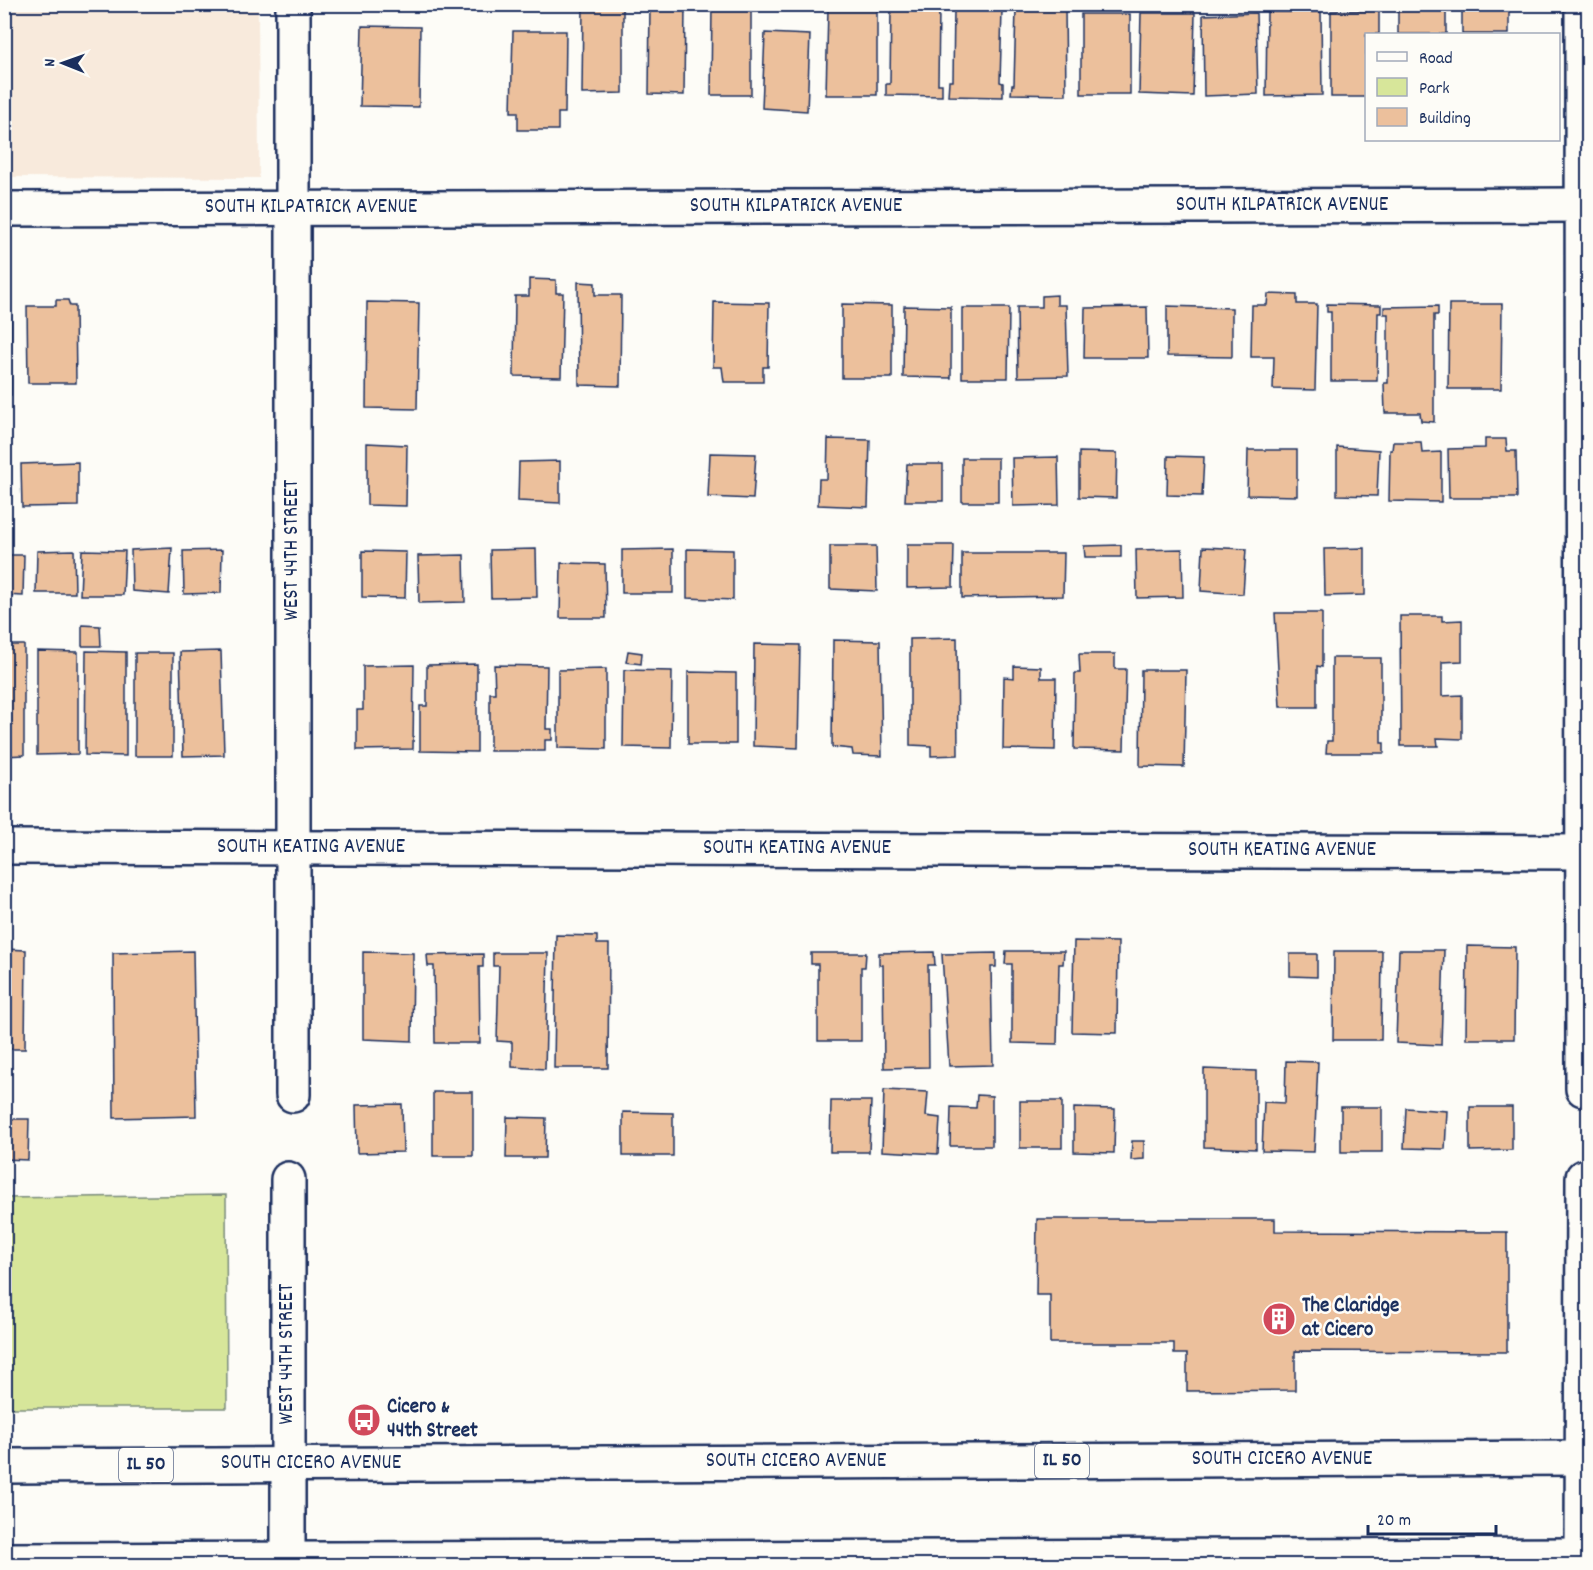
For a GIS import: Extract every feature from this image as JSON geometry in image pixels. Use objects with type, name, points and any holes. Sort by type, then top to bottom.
[{"type":"street","name":"WEST 44TH STREET","points":[[293,4],[294,1095]]},
{"type":"street","points":[[1582,4],[1585,205],[1583,1089]]},
{"type":"street","name":"SOUTH KILPATRICK AVENUE","points":[[4,209],[1585,205]]},
{"type":"street","name":"SOUTH KEATING AVENUE","points":[[4,848],[1585,852]]},
{"type":"street","points":[[4,1560],[288,1562],[1584,1558],[1586,1458],[1583,1177]]},
{"type":"street","name":"WEST 44TH STREET","points":[[288,1179],[288,1562]]},
{"type":"street","name":"SOUTH CICERO AVENUE","points":[[4,1466],[1586,1458]]},
{"type":"shaded area","points":[[5,4],[258,5],[259,178],[5,177]]},
{"type":"green space","points":[[226,1195],[227,1408],[5,1408],[5,1198]]},
{"type":"building","points":[[583,4],[623,6],[623,93],[582,94]]},
{"type":"building","points":[[650,4],[685,6],[684,95],[649,94]]},
{"type":"building","points":[[712,4],[751,4],[751,95],[711,95]]},
{"type":"building","points":[[1398,7],[1446,7],[1446,33],[1398,33]]},
{"type":"building","points":[[828,8],[877,8],[877,95],[826,95]]},
{"type":"building","points":[[891,8],[939,9],[938,84],[942,84],[942,96],[886,95],[886,84],[890,84]]},
{"type":"building","points":[[1462,8],[1509,8],[1509,33],[1462,33]]},
{"type":"building","points":[[954,9],[1002,10],[1000,82],[1003,83],[1003,97],[948,96],[949,81],[953,81]]},
{"type":"building","points":[[1016,9],[1065,9],[1066,95],[1011,94],[1012,85],[1014,85]]},
{"type":"building","points":[[1379,10],[1379,33],[1365,33],[1365,97],[1331,97],[1331,11]]},
{"type":"building","points":[[1267,12],[1321,12],[1322,95],[1266,96]]},
{"type":"building","points":[[1141,13],[1195,13],[1193,96],[1139,94]]},
{"type":"building","points":[[1256,13],[1258,94],[1204,96],[1203,15]]},
{"type":"building","points":[[1081,14],[1130,14],[1130,94],[1081,94]]},
{"type":"building","points":[[362,26],[420,27],[419,107],[360,106]]},
{"type":"building","points":[[513,31],[566,31],[565,113],[558,113],[558,130],[518,130],[518,112],[511,112]]},
{"type":"building","points":[[765,33],[810,35],[807,111],[762,108]]},
{"type":"building","points":[[529,279],[556,280],[556,293],[563,293],[561,377],[514,376],[515,296],[529,296]]},
{"type":"building","points":[[578,282],[595,283],[595,295],[621,295],[620,386],[579,385]]},
{"type":"building","points":[[1268,294],[1297,295],[1297,304],[1317,304],[1315,390],[1273,389],[1274,357],[1251,357],[1252,305],[1267,305]]},
{"type":"building","points":[[1057,295],[1057,305],[1066,305],[1068,376],[1018,377],[1017,307],[1042,307],[1042,296]]},
{"type":"building","points":[[56,300],[68,300],[70,306],[75,306],[76,383],[28,383],[27,306],[56,306]]},
{"type":"building","points":[[367,302],[419,303],[417,409],[366,408]]},
{"type":"building","points":[[714,302],[769,303],[768,367],[763,367],[763,382],[724,382],[722,367],[713,367]]},
{"type":"building","points":[[842,304],[892,305],[892,378],[842,378]]},
{"type":"building","points":[[1327,304],[1381,305],[1381,313],[1378,313],[1377,381],[1331,381],[1331,312],[1327,312]]},
{"type":"building","points":[[1449,304],[1502,304],[1501,389],[1448,389]]},
{"type":"building","points":[[904,306],[951,307],[951,378],[903,377]]},
{"type":"building","points":[[1167,306],[1232,308],[1232,357],[1167,356]]},
{"type":"building","points":[[1438,306],[1438,315],[1434,315],[1434,422],[1421,421],[1420,413],[1385,413],[1384,383],[1388,383],[1388,314],[1384,314],[1384,307]]},
{"type":"building","points":[[4,307],[11,307],[11,395],[4,395]]},
{"type":"building","points":[[1147,307],[1148,358],[1084,358],[1085,308]]},
{"type":"building","points":[[962,308],[1009,308],[1008,378],[962,378]]},
{"type":"building","points":[[828,439],[870,440],[868,507],[818,505],[819,479],[827,479]]},
{"type":"building","points":[[1485,439],[1506,439],[1507,451],[1516,451],[1517,498],[1449,498],[1448,449],[1485,448]]},
{"type":"building","points":[[1393,442],[1421,442],[1422,453],[1441,452],[1441,502],[1389,501],[1390,450],[1392,450]]},
{"type":"building","points":[[367,443],[407,445],[406,506],[367,505]]},
{"type":"building","points":[[1337,447],[1379,450],[1377,496],[1337,495]]},
{"type":"building","points":[[1248,450],[1297,450],[1297,496],[1247,495]]},
{"type":"building","points":[[1079,452],[1117,453],[1116,498],[1079,497]]},
{"type":"building","points":[[710,453],[756,454],[753,499],[708,497]]},
{"type":"building","points":[[1168,456],[1204,457],[1202,496],[1167,495]]},
{"type":"building","points":[[1058,457],[1059,505],[1013,506],[1012,458]]},
{"type":"building","points":[[962,458],[998,458],[998,502],[962,502]]},
{"type":"building","points":[[560,461],[560,503],[518,501],[519,462]]},
{"type":"building","points":[[78,462],[78,506],[22,507],[21,464]]},
{"type":"building","points":[[907,464],[943,464],[943,501],[905,501]]},
{"type":"building","points":[[4,465],[8,465],[8,508],[4,508]]},
{"type":"building","points":[[907,545],[954,545],[953,587],[907,588]]},
{"type":"building","points":[[1121,545],[1121,557],[1085,557],[1084,546]]},
{"type":"building","points":[[830,546],[876,546],[877,591],[830,589]]},
{"type":"building","points":[[1203,547],[1246,549],[1243,594],[1201,591]]},
{"type":"building","points":[[172,548],[169,594],[132,591],[131,550]]},
{"type":"building","points":[[1365,548],[1365,595],[1325,596],[1324,549]]},
{"type":"building","points":[[536,549],[537,597],[491,598],[490,550]]},
{"type":"building","points":[[673,549],[673,593],[622,593],[622,550]]},
{"type":"building","points":[[687,549],[733,550],[733,600],[687,598]]},
{"type":"building","points":[[1182,549],[1183,597],[1137,598],[1136,550]]},
{"type":"building","points":[[74,550],[75,593],[36,593],[37,551]]},
{"type":"building","points":[[82,550],[125,551],[123,595],[80,595]]},
{"type":"building","points":[[222,550],[221,593],[184,594],[183,551]]},
{"type":"building","points":[[362,551],[406,552],[405,598],[362,597]]},
{"type":"building","points":[[962,553],[1064,553],[1063,596],[962,598]]},
{"type":"building","points":[[4,555],[24,555],[23,596],[4,595]]},
{"type":"building","points":[[464,555],[465,602],[419,603],[418,556]]},
{"type":"building","points":[[561,563],[605,564],[606,618],[560,618]]},
{"type":"building","points":[[1275,613],[1322,613],[1322,667],[1317,666],[1317,707],[1280,707]]},
{"type":"building","points":[[1400,616],[1442,616],[1442,621],[1462,620],[1462,661],[1442,662],[1442,696],[1462,695],[1462,739],[1437,738],[1438,746],[1401,746]]},
{"type":"building","points":[[82,625],[100,626],[101,646],[82,646]]},
{"type":"building","points":[[957,638],[958,755],[931,756],[931,746],[910,745],[910,639]]},
{"type":"building","points":[[833,640],[880,641],[882,756],[853,755],[852,749],[832,747]]},
{"type":"building","points":[[754,644],[800,645],[798,748],[753,746]]},
{"type":"building","points":[[4,645],[24,645],[24,755],[4,756]]},
{"type":"building","points":[[37,651],[78,652],[78,754],[37,755]]},
{"type":"building","points":[[86,651],[126,652],[126,756],[85,755]]},
{"type":"building","points":[[221,651],[224,755],[183,756],[180,652]]},
{"type":"building","points":[[628,651],[642,653],[641,664],[626,662]]},
{"type":"building","points":[[135,653],[173,653],[173,756],[135,756]]},
{"type":"building","points":[[1079,654],[1115,654],[1115,669],[1126,669],[1124,750],[1074,749],[1075,673],[1080,673]]},
{"type":"building","points":[[1332,658],[1381,658],[1381,743],[1384,743],[1384,753],[1326,753],[1327,741],[1332,741]]},
{"type":"building","points":[[477,664],[477,752],[420,751],[420,706],[427,706],[427,665]]},
{"type":"building","points":[[414,665],[413,749],[357,750],[357,710],[363,710],[363,666]]},
{"type":"building","points":[[494,665],[547,666],[546,729],[552,729],[552,740],[545,740],[545,751],[490,751],[490,693],[495,693]]},
{"type":"building","points":[[1014,666],[1041,667],[1041,678],[1056,678],[1055,750],[1003,749],[1004,677],[1014,678]]},
{"type":"building","points":[[606,669],[606,749],[558,748],[558,670]]},
{"type":"building","points":[[624,670],[672,671],[671,748],[623,747]]},
{"type":"building","points":[[1141,670],[1186,670],[1184,767],[1140,766]]},
{"type":"building","points":[[688,672],[736,673],[736,744],[688,744]]},
{"type":"building","points":[[556,935],[597,936],[597,944],[609,944],[608,1068],[554,1068]]},
{"type":"building","points":[[1074,941],[1118,942],[1117,1033],[1072,1032]]},
{"type":"building","points":[[1467,946],[1515,947],[1514,1039],[1466,1039]]},
{"type":"building","points":[[4,949],[26,950],[25,1049],[4,1049]]},
{"type":"building","points":[[1399,950],[1444,950],[1441,1045],[1396,1043]]},
{"type":"building","points":[[193,951],[196,1116],[114,1118],[113,953]]},
{"type":"building","points":[[1006,951],[1064,951],[1063,964],[1059,964],[1057,1044],[1012,1043],[1012,964],[1005,964]]},
{"type":"building","points":[[1334,951],[1382,951],[1381,1040],[1333,1040]]},
{"type":"building","points":[[363,952],[413,953],[412,1041],[363,1039]]},
{"type":"building","points":[[934,952],[935,965],[928,965],[929,1067],[884,1068],[883,965],[879,965],[879,953]]},
{"type":"building","points":[[493,953],[548,953],[545,1069],[512,1067],[512,1042],[497,1041],[499,966],[493,966]]},
{"type":"building","points":[[811,953],[866,953],[865,967],[861,967],[861,1041],[818,1041],[818,964],[811,964]]},
{"type":"building","points":[[996,953],[996,967],[991,967],[993,1065],[949,1066],[942,954]]},
{"type":"building","points":[[483,954],[483,967],[479,967],[480,1043],[435,1043],[434,966],[428,966],[427,955]]},
{"type":"building","points":[[1290,954],[1317,954],[1317,977],[1290,976]]},
{"type":"building","points":[[1286,1061],[1318,1062],[1314,1152],[1262,1151],[1264,1102],[1285,1103]]},
{"type":"building","points":[[1204,1069],[1256,1071],[1256,1149],[1204,1147]]},
{"type":"building","points":[[884,1090],[928,1092],[926,1116],[940,1118],[938,1154],[882,1151]]},
{"type":"building","points":[[433,1092],[473,1092],[473,1156],[433,1156]]},
{"type":"building","points":[[977,1095],[992,1096],[992,1146],[950,1146],[951,1107],[976,1108]]},
{"type":"building","points":[[831,1101],[871,1101],[869,1152],[830,1152]]},
{"type":"building","points":[[1020,1101],[1062,1101],[1062,1148],[1020,1148]]},
{"type":"building","points":[[402,1104],[403,1152],[357,1153],[356,1105]]},
{"type":"building","points":[[1341,1107],[1382,1107],[1382,1152],[1341,1152]]},
{"type":"building","points":[[1470,1107],[1512,1107],[1512,1150],[1470,1151]]},
{"type":"building","points":[[1074,1108],[1115,1109],[1114,1153],[1074,1152]]},
{"type":"building","points":[[1406,1108],[1447,1111],[1445,1149],[1404,1148]]},
{"type":"building","points":[[623,1112],[673,1113],[673,1156],[623,1156]]},
{"type":"building","points":[[507,1117],[546,1118],[545,1158],[506,1158]]},
{"type":"building","points":[[4,1119],[29,1119],[28,1160],[4,1159]]},
{"type":"building","points":[[1132,1141],[1144,1141],[1144,1159],[1131,1160]]},
{"type":"building","name":"The Claridge at Cicero","points":[[1037,1219],[1275,1219],[1275,1231],[1507,1232],[1507,1352],[1295,1351],[1295,1390],[1187,1391],[1187,1354],[1174,1354],[1174,1343],[1050,1343],[1050,1295],[1036,1295]]},
{"type":"place","name":"The Claridge at Cicero","points":[[1279,1319]]},
{"type":"place","name":"Cicero & 44th Street","points":[[364,1420]]}]
